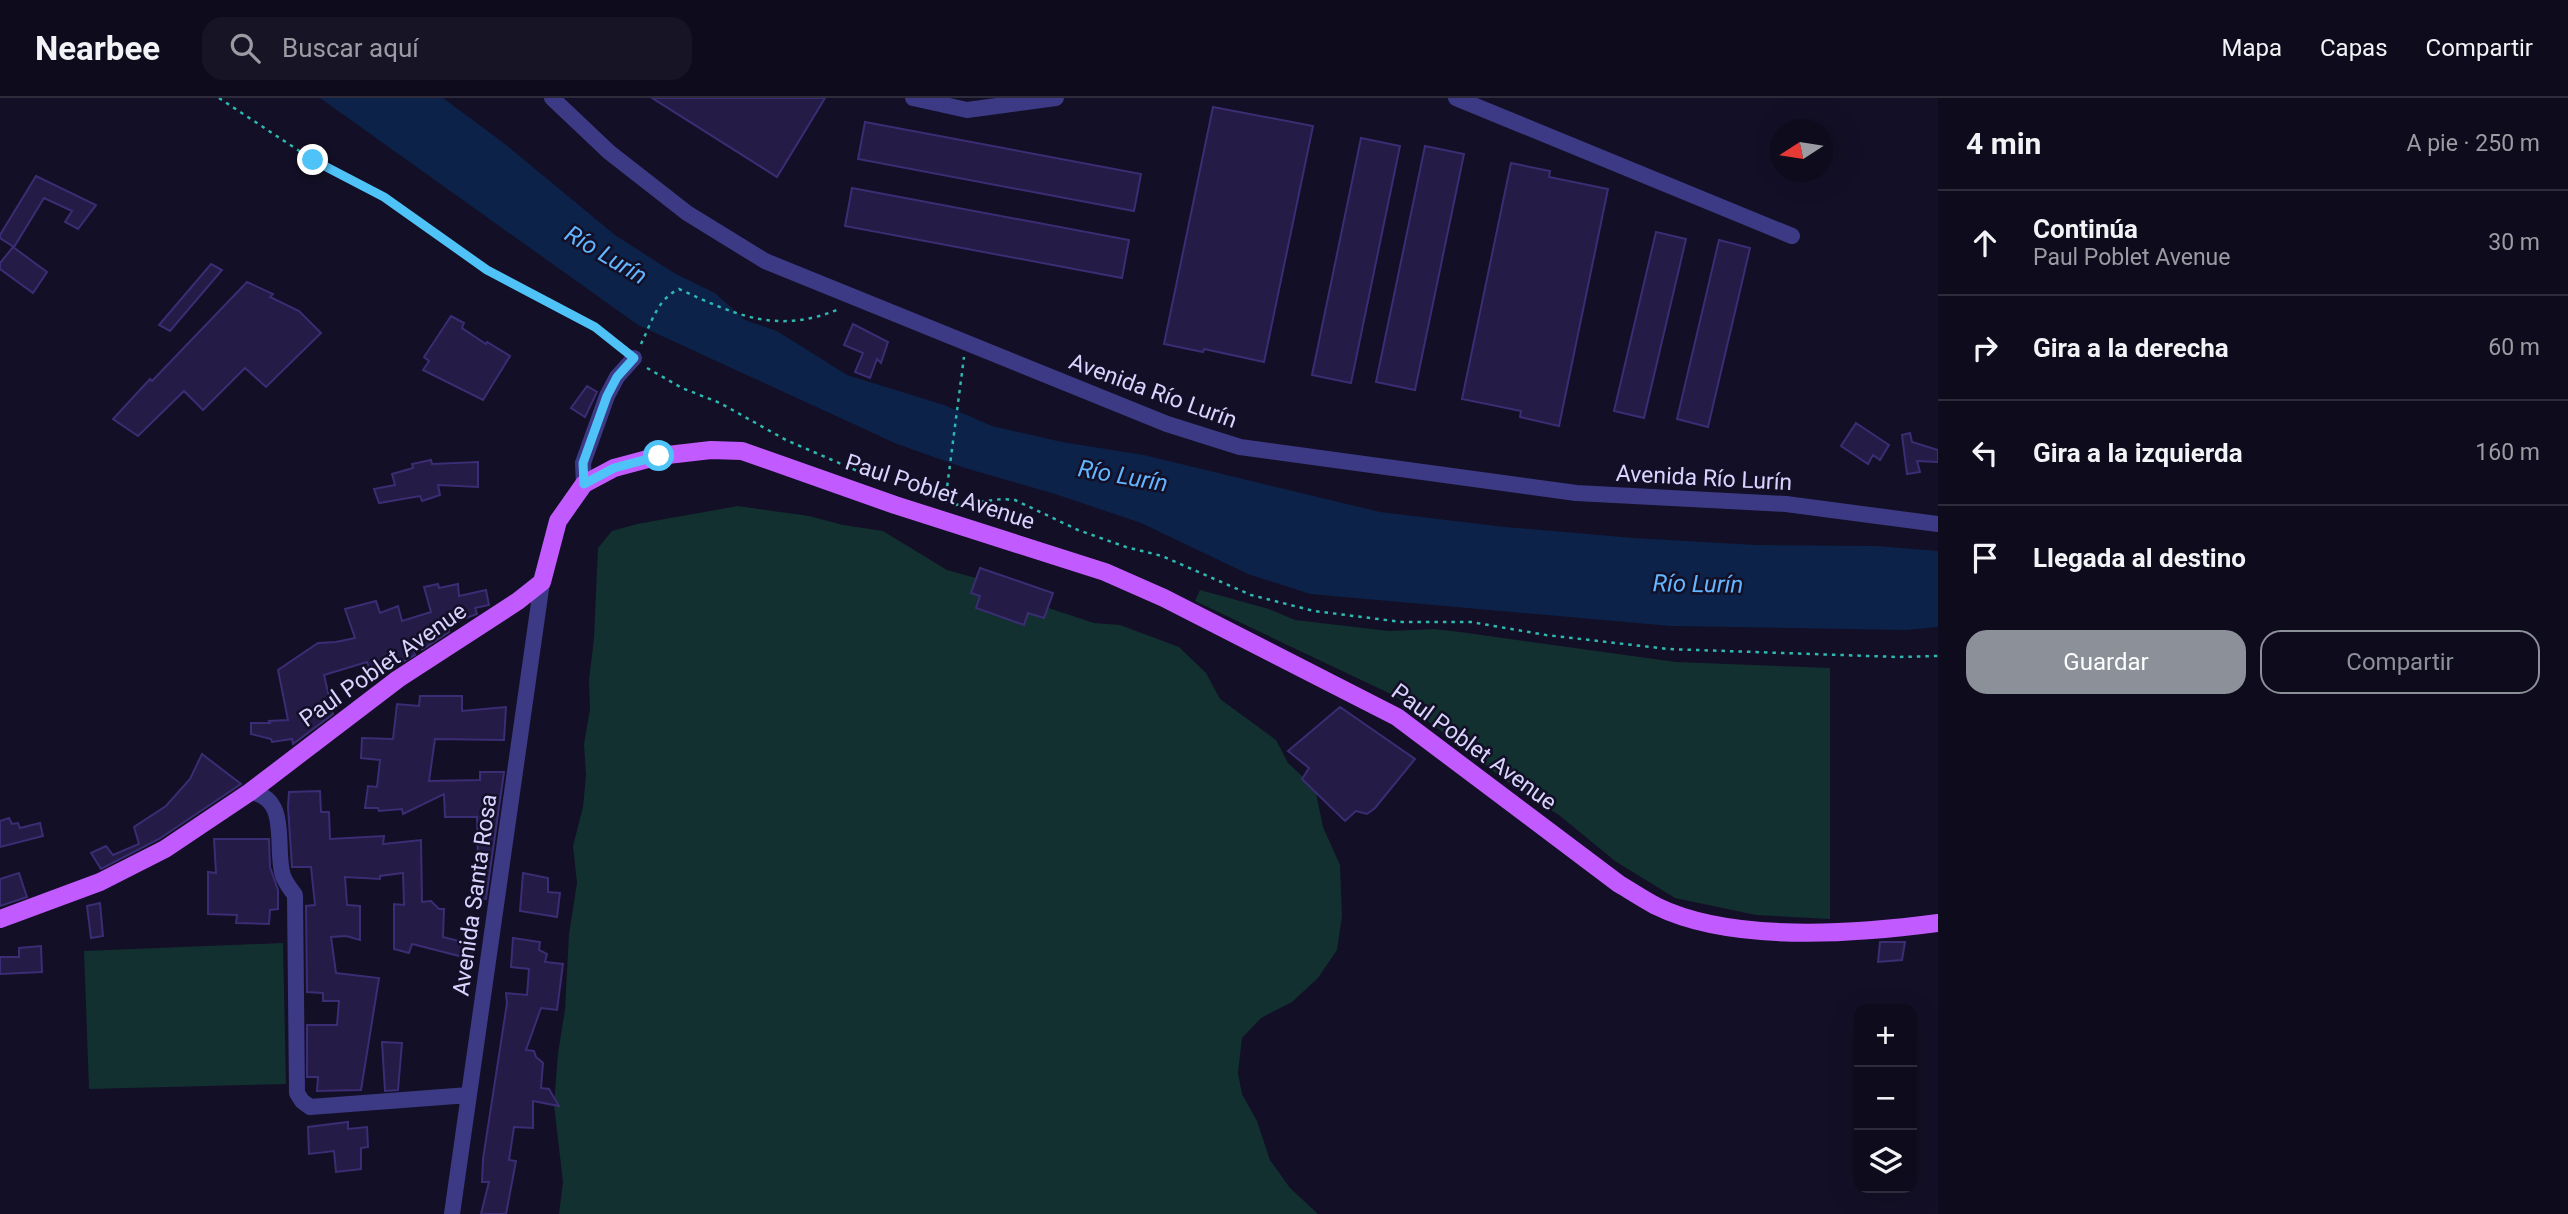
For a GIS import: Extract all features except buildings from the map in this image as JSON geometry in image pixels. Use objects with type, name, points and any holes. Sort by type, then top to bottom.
[{"type":"main road","name":"Paul Poblet Avenue","points":[[0,919],[100,882],[165,849],[250,792],[398,679],[518,601],[542,582],[558,521],[584,484],[614,468],[659,456],[711,450],[742,451],[895,505],[1105,572],[1164,598],[1397,717],[1619,884],[1657,906],[1709,923],[1785,933],[1938,923]]},
{"type":"street","name":"Avenida Río Lurín","points":[[552,98],[609,152],[687,212],[765,261],[1167,424],[1240,447],[1576,494],[1786,504],[1938,524]]},
{"type":"street","points":[[913,98],[967,110],[1056,98]]},
{"type":"street","points":[[1456,98],[1792,236]]},
{"type":"street","points":[[584,484],[583,463],[607,396],[617,377],[634,358]]},
{"type":"street","name":"Avenida Santa Rosa","points":[[452,1214],[542,582]]},
{"type":"street","points":[[250,792],[263,794],[272,803],[279,830],[284,877],[295,895],[297,1093],[302,1101],[310,1107],[469,1095]]},
{"type":"path","points":[[219,98],[313,160],[384,197],[487,270],[595,327],[659,376],[720,403],[786,440],[876,479]]},
{"type":"path","points":[[634,358],[659,305],[671,292],[679,289],[727,311],[765,321],[793,322],[820,317],[862,300]]},
{"type":"path","points":[[948,485],[966,342]]},
{"type":"path","points":[[936,503],[963,505],[1002,499],[1015,500],[1078,530],[1162,556],[1251,595],[1314,611],[1402,622],[1471,622],[1546,635],[1668,649],[1938,656]]},
{"type":"green space","points":[[738,506],[809,516],[883,531],[947,570],[1001,585],[1018,598],[1094,623],[1120,625],[1179,647],[1206,673],[1220,699],[1276,740],[1288,763],[1315,788],[1323,827],[1340,865],[1342,916],[1337,950],[1318,978],[1292,1002],[1261,1018],[1242,1038],[1238,1073],[1242,1094],[1257,1121],[1270,1160],[1290,1188],[1318,1214],[559,1214],[563,1182],[554,1105],[565,1010],[569,934],[577,883],[573,846],[583,807],[586,775],[584,744],[590,709],[589,680],[594,638],[598,548],[612,531]]},
{"type":"green space","points":[[1200,590],[1269,609],[1295,620],[1389,631],[1434,629],[1676,662],[1830,668],[1830,919],[1756,915],[1675,898],[1615,861],[1559,815],[1510,784],[1395,696],[1195,601]]},
{"type":"green space","points":[[283,943],[286,1084],[89,1089],[84,951]]},
{"type":"water","name":"Río Lurín","points":[[320,98],[443,98],[505,144],[615,235],[674,273],[715,293],[745,320],[777,331],[847,375],[944,405],[992,426],[1062,442],[1144,455],[1380,512],[1505,527],[1634,538],[1756,545],[1877,546],[1938,551],[1938,627],[1905,630],[1671,626],[1310,594],[1248,574],[1141,523],[897,444],[638,325]]},
{"type":"route","points":[[313,160],[384,197],[447,244],[516,288],[595,327],[634,358],[617,377],[607,396],[583,463],[584,484],[614,468],[659,456]]}]
